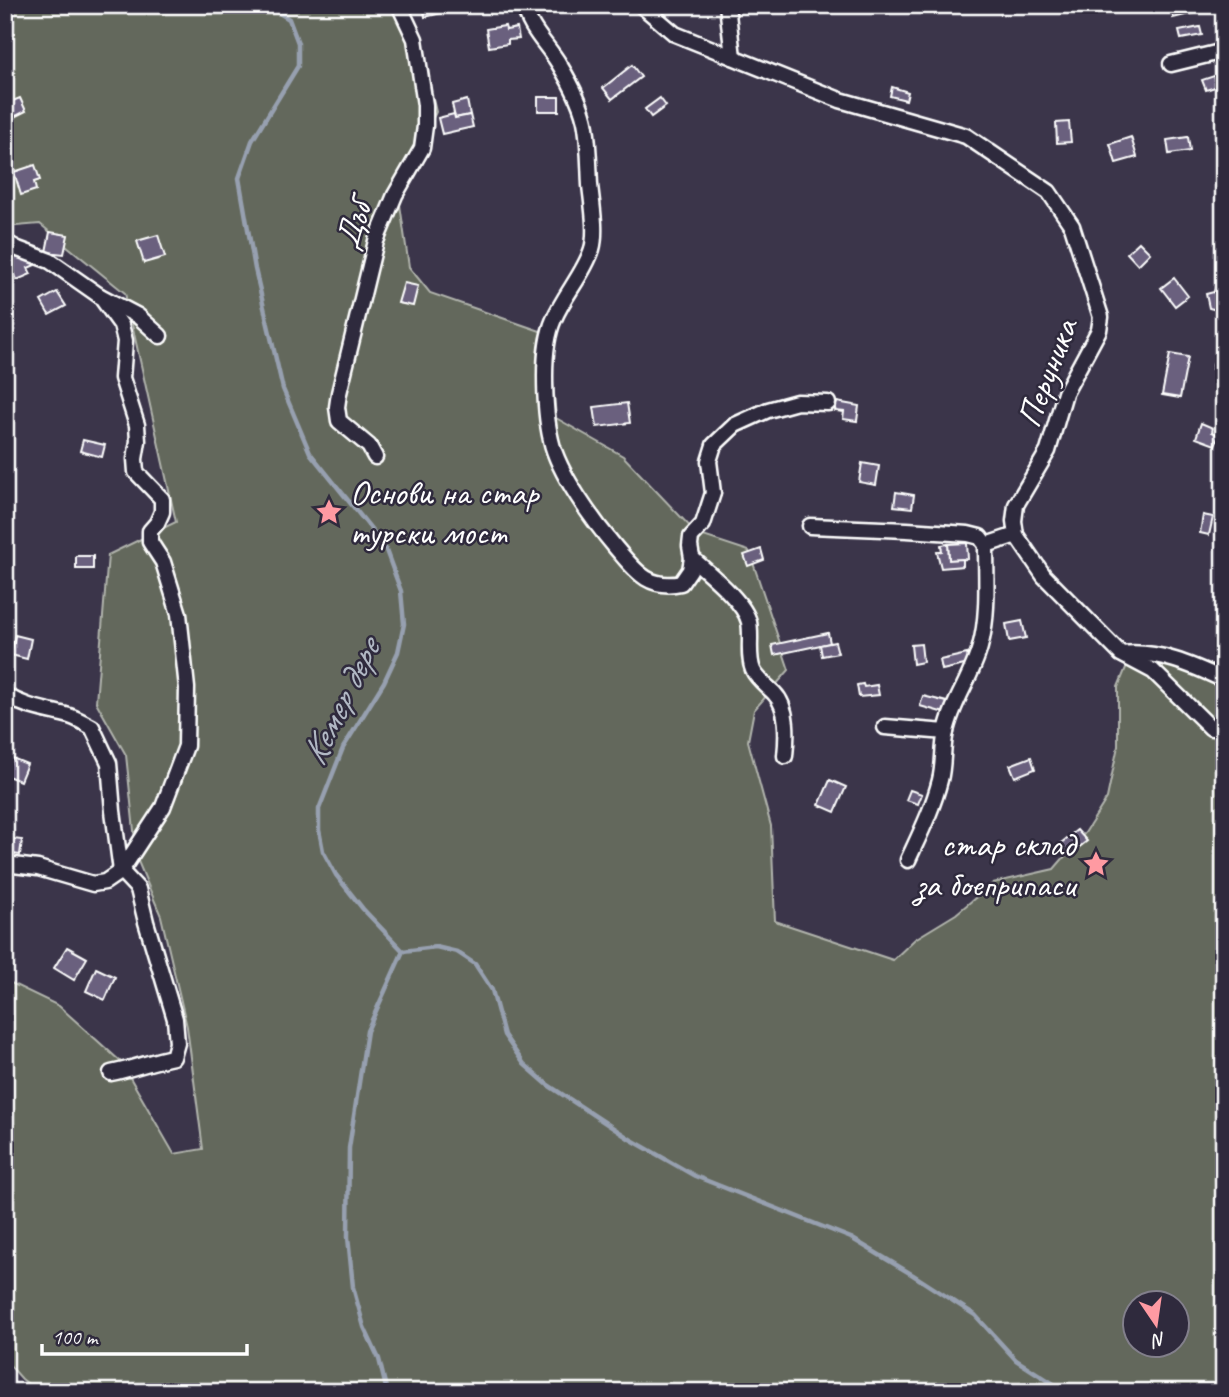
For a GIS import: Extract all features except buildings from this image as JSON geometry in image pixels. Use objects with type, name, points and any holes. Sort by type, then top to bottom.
[{"type":"street","name":"Дъб","points":[[374,457],[369,446],[339,421],[337,407],[376,241],[395,195],[422,148],[425,105],[415,40],[399,5]]},
{"type":"street","points":[[524,5],[531,25],[560,65],[586,125],[592,247],[552,321],[545,353],[546,414],[551,443],[563,471],[601,531],[639,575],[657,584],[668,586],[681,583],[690,570],[691,537],[703,524],[713,493],[709,461],[714,445],[735,425],[768,410],[797,402],[828,403]]},
{"type":"street","name":"Перуника","points":[[641,5],[675,34],[840,100],[966,136],[1049,192],[1072,226],[1101,317],[1099,330],[1065,393],[1048,451],[1016,505],[1016,535]]},
{"type":"street","points":[[727,5],[733,57]]},
{"type":"street","points":[[1171,64],[1224,51]]},
{"type":"street","points":[[5,242],[50,261],[100,296],[138,316],[160,336]]},
{"type":"street","points":[[5,864],[38,869],[93,884],[105,882],[121,871],[163,807],[186,746],[187,688],[179,614],[163,562],[150,542],[150,531],[162,512],[162,499],[136,472],[137,425],[122,378],[125,341],[121,325],[100,296]]},
{"type":"street","points":[[810,526],[968,534],[980,537],[986,545],[985,617],[981,646],[971,674],[951,713],[941,778],[933,804],[908,860]]},
{"type":"street","points":[[986,545],[1016,535],[1044,576],[1121,654],[1153,671],[1211,728],[1224,728]]},
{"type":"street","points":[[692,558],[741,604],[748,619],[751,642],[749,656],[753,672],[777,696],[783,712],[787,737],[785,756]]},
{"type":"street","points":[[1121,654],[1167,657],[1224,680]]},
{"type":"street","points":[[5,695],[38,710],[68,716],[92,727],[109,763],[121,871],[138,889],[175,1019],[177,1044],[173,1057],[111,1073]]},
{"type":"street","points":[[885,727],[946,732]]},
{"type":"green space","points":[[5,5],[399,5],[418,37],[436,112],[398,191],[409,267],[430,293],[549,334],[556,418],[623,456],[697,534],[749,551],[789,670],[754,710],[748,741],[771,826],[775,921],[893,960],[915,939],[956,914],[993,883],[1054,869],[1085,833],[1107,798],[1118,746],[1118,687],[1130,658],[1191,668],[1224,691],[1224,1392],[38,1392],[22,1379],[5,1360],[5,980],[59,1006],[121,1062],[174,1154],[203,1149],[187,1027],[161,916],[137,859],[126,755],[96,702],[108,555],[176,522],[125,293],[40,224],[5,227]]},
{"type":"waterway","name":"Кемер дере","points":[[236,5],[242,8],[268,6],[289,19],[298,43],[298,66],[252,141],[239,178],[255,269],[283,389],[310,453],[384,545],[401,591],[404,624],[398,652],[384,682],[343,748],[319,809],[323,851],[336,875],[363,909],[403,951],[367,1031],[349,1148],[348,1237],[353,1287],[364,1327],[379,1359],[387,1392]]},
{"type":"waterway","points":[[403,951],[436,947],[457,952],[475,964],[492,990],[504,1035],[524,1064],[548,1085],[630,1139],[695,1176],[851,1238],[975,1315],[1016,1360],[1066,1392]]},
{"type":"place","name":"Основи на стар турски мост","points":[[329,512]]},
{"type":"place","name":"стар склад за боеприпаси","points":[[1096,864]]}]
